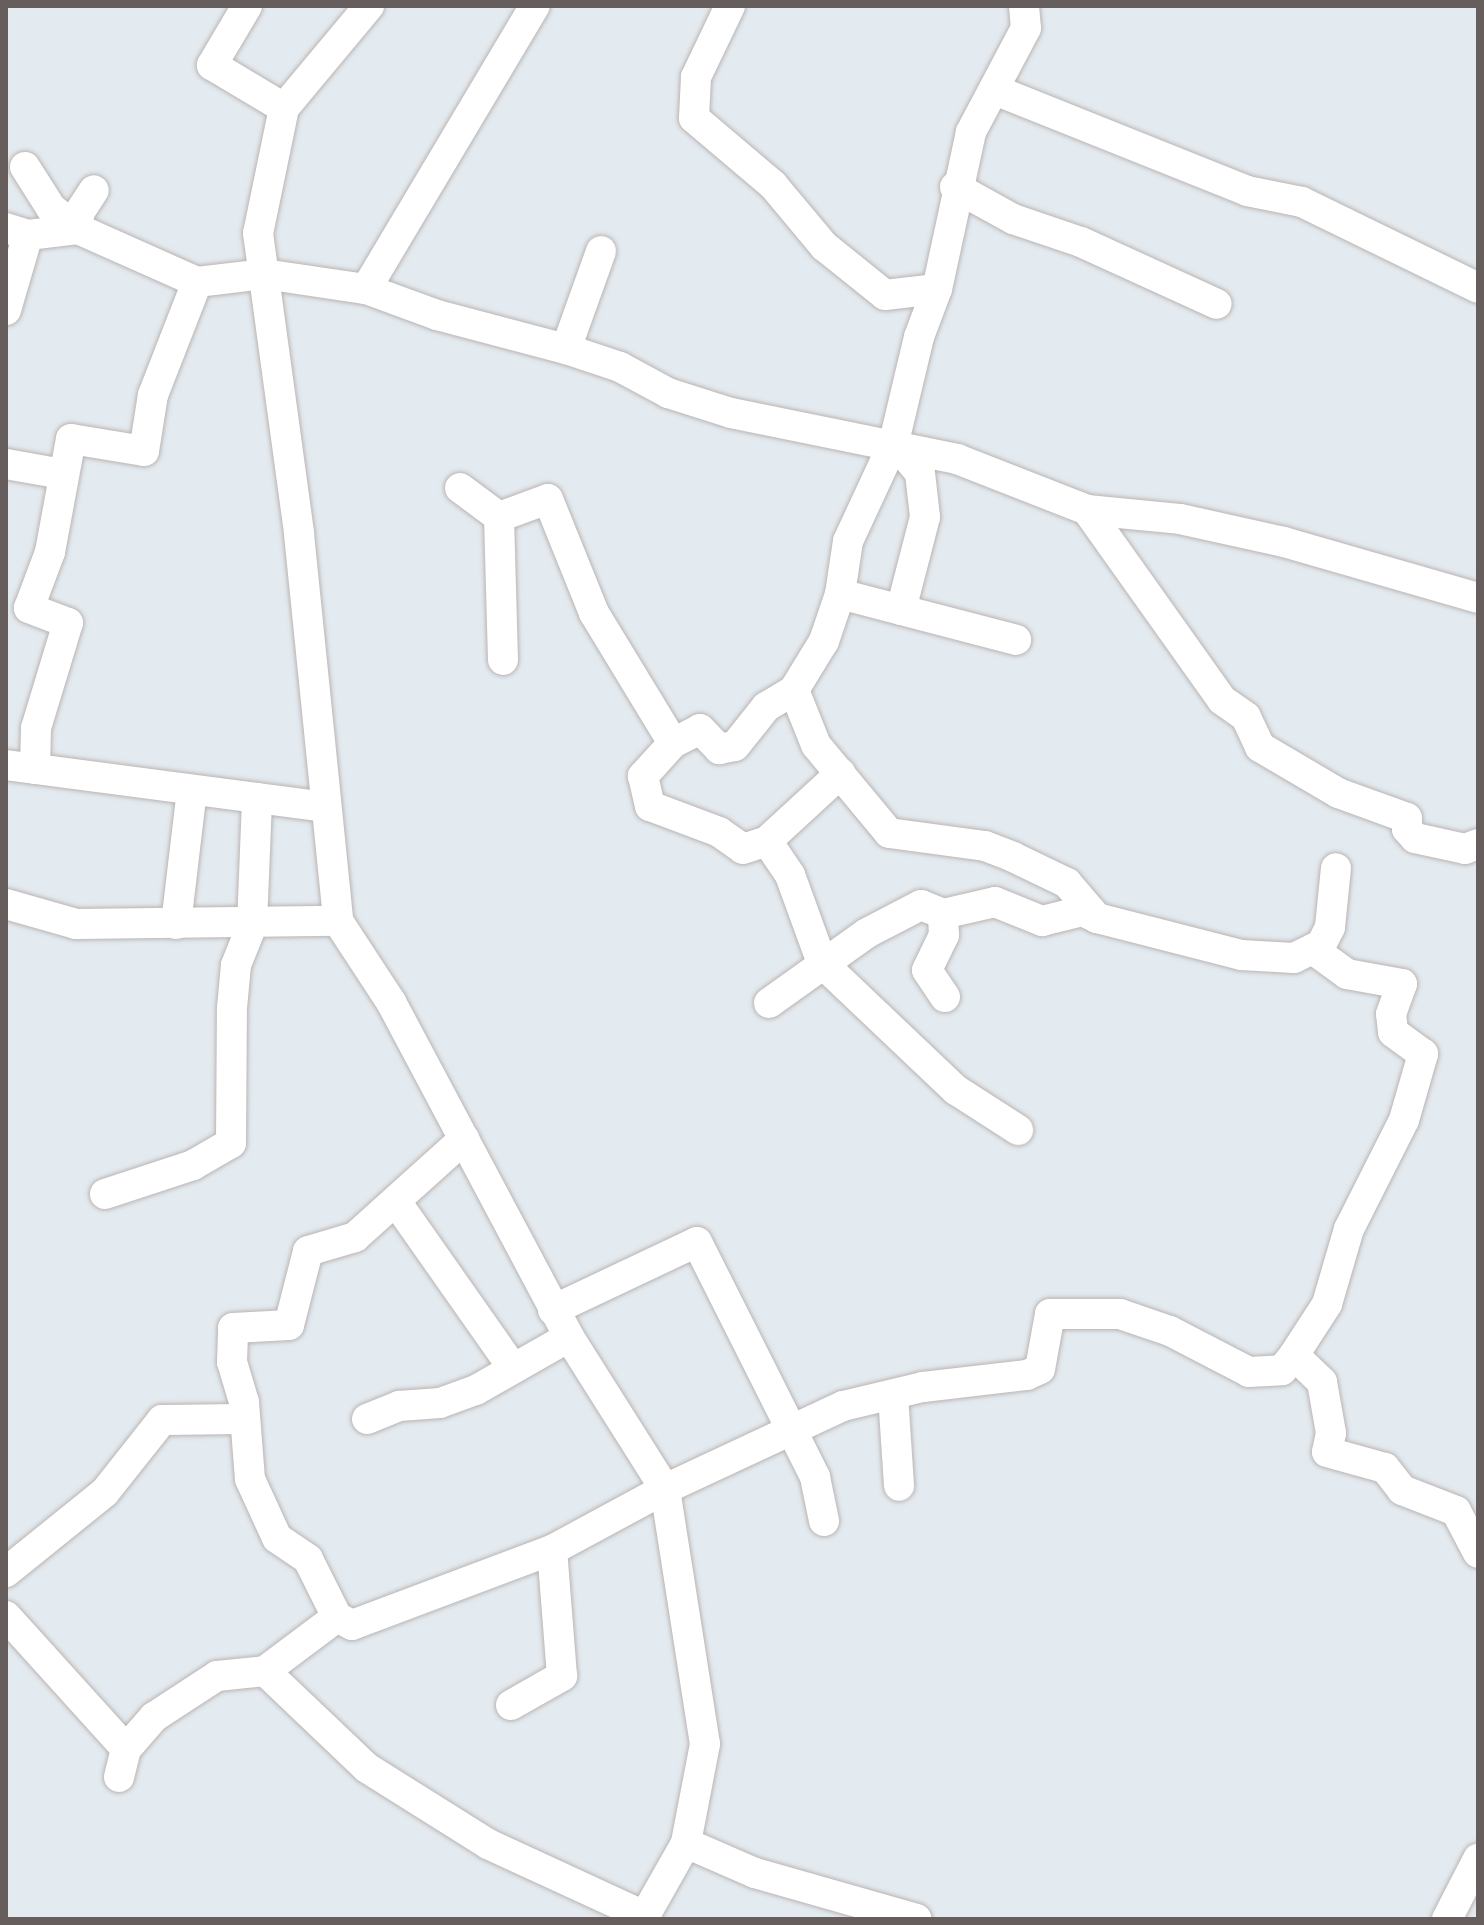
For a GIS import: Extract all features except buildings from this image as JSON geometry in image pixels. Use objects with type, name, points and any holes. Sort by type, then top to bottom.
[{"type":"street","points":[[247,6],[212,65],[284,108]]},
{"type":"street","points":[[265,1671],[367,1768],[488,1844],[640,1914],[645,1916],[686,1843],[705,1744],[665,1489],[553,1310],[391,1002],[338,921],[323,807],[299,534],[258,233],[284,108],[369,6]]},
{"type":"street","points":[[366,289],[535,6]]},
{"type":"street","points":[[730,6],[696,77],[694,118],[773,185],[824,246],[885,295],[937,289]]},
{"type":"street","points":[[841,773],[767,841],[743,849],[719,832],[650,806],[643,776],[673,743],[700,729],[719,749],[735,746],[766,707],[794,690],[824,641],[840,594],[848,541],[894,442],[919,337],[937,289],[955,187],[971,132],[1026,28],[1024,6]]},
{"type":"street","points":[[995,90],[1247,191],[1302,202],[1478,288]]},
{"type":"street","points":[[25,167],[51,208],[78,229],[197,282],[264,274],[366,289],[437,315],[566,349],[620,367],[668,393],[731,413],[894,442],[957,459],[1087,510],[1224,529],[1478,598]]},
{"type":"street","points":[[955,187],[1013,219],[1081,242],[1217,304]]},
{"type":"street","points":[[78,229],[79,213],[94,190]]},
{"type":"street","points":[[6,310],[17,232],[78,229]]},
{"type":"street","points":[[566,349],[601,251]]},
{"type":"street","points":[[197,282],[153,395],[144,451],[71,439],[50,552],[29,608],[68,623],[36,728],[20,767],[323,807]]},
{"type":"street","points":[[894,442],[920,473],[925,517],[901,610]]},
{"type":"street","points":[[6,464],[63,474]]},
{"type":"street","points":[[460,488],[499,517]]},
{"type":"street","points":[[499,517],[548,499],[594,613],[673,743]]},
{"type":"street","points":[[1087,510],[1222,700],[1246,717],[1260,747],[1338,793],[1407,818],[1407,829],[1415,838],[1465,849],[1478,844]]},
{"type":"street","points":[[499,517],[503,660]]},
{"type":"street","points":[[840,594],[1016,640]]},
{"type":"street","points":[[794,690],[816,745],[889,833],[985,846],[1013,857],[1067,883],[1097,918]]},
{"type":"street","points":[[176,924],[192,790]]},
{"type":"street","points":[[105,1194],[193,1165],[231,1143],[232,1008],[236,965],[252,925],[257,798]]},
{"type":"street","points":[[767,841],[790,875],[822,963],[956,1090],[1018,1130]]},
{"type":"street","points":[[769,1003],[822,963],[921,905],[943,914],[995,902],[1042,921],[1082,911],[1097,918],[1241,955],[1294,958],[1315,951],[1330,927],[1336,868]]},
{"type":"street","points":[[6,904],[76,924],[252,925],[338,921]]},
{"type":"street","points":[[943,914],[944,935],[927,970],[945,997]]},
{"type":"street","points":[[464,1139],[397,1203],[355,1237],[308,1251],[289,1325],[233,1328],[232,1362],[244,1402],[250,1479],[277,1538],[308,1559],[337,1617],[352,1625],[552,1550],[665,1489],[843,1406],[1040,1369],[1050,1314],[1120,1314],[1170,1331],[1249,1372],[1282,1370],[1327,1304],[1349,1229],[1404,1120],[1423,1054],[1393,1032],[1391,1014],[1402,984],[1347,974],[1315,951]]},
{"type":"street","points":[[397,1203],[513,1368]]},
{"type":"street","points":[[553,1310],[697,1242],[815,1477],[824,1521]]},
{"type":"street","points":[[367,1419],[399,1406],[440,1403],[476,1390],[569,1337]]},
{"type":"street","points":[[1294,1355],[1322,1382],[1331,1433],[1327,1452],[1385,1468],[1402,1490],[1456,1511],[1478,1553]]},
{"type":"street","points":[[893,1395],[899,1486]]},
{"type":"street","points":[[6,1572],[105,1492],[162,1420],[243,1419]]},
{"type":"street","points":[[511,1705],[562,1676],[552,1550]]},
{"type":"street","points":[[6,1616],[122,1763],[154,1717],[217,1676],[265,1671],[337,1617]]},
{"type":"street","points":[[686,1843],[755,1873],[917,1919]]},
{"type":"street","points":[[1447,1919],[1478,1859]]}]
